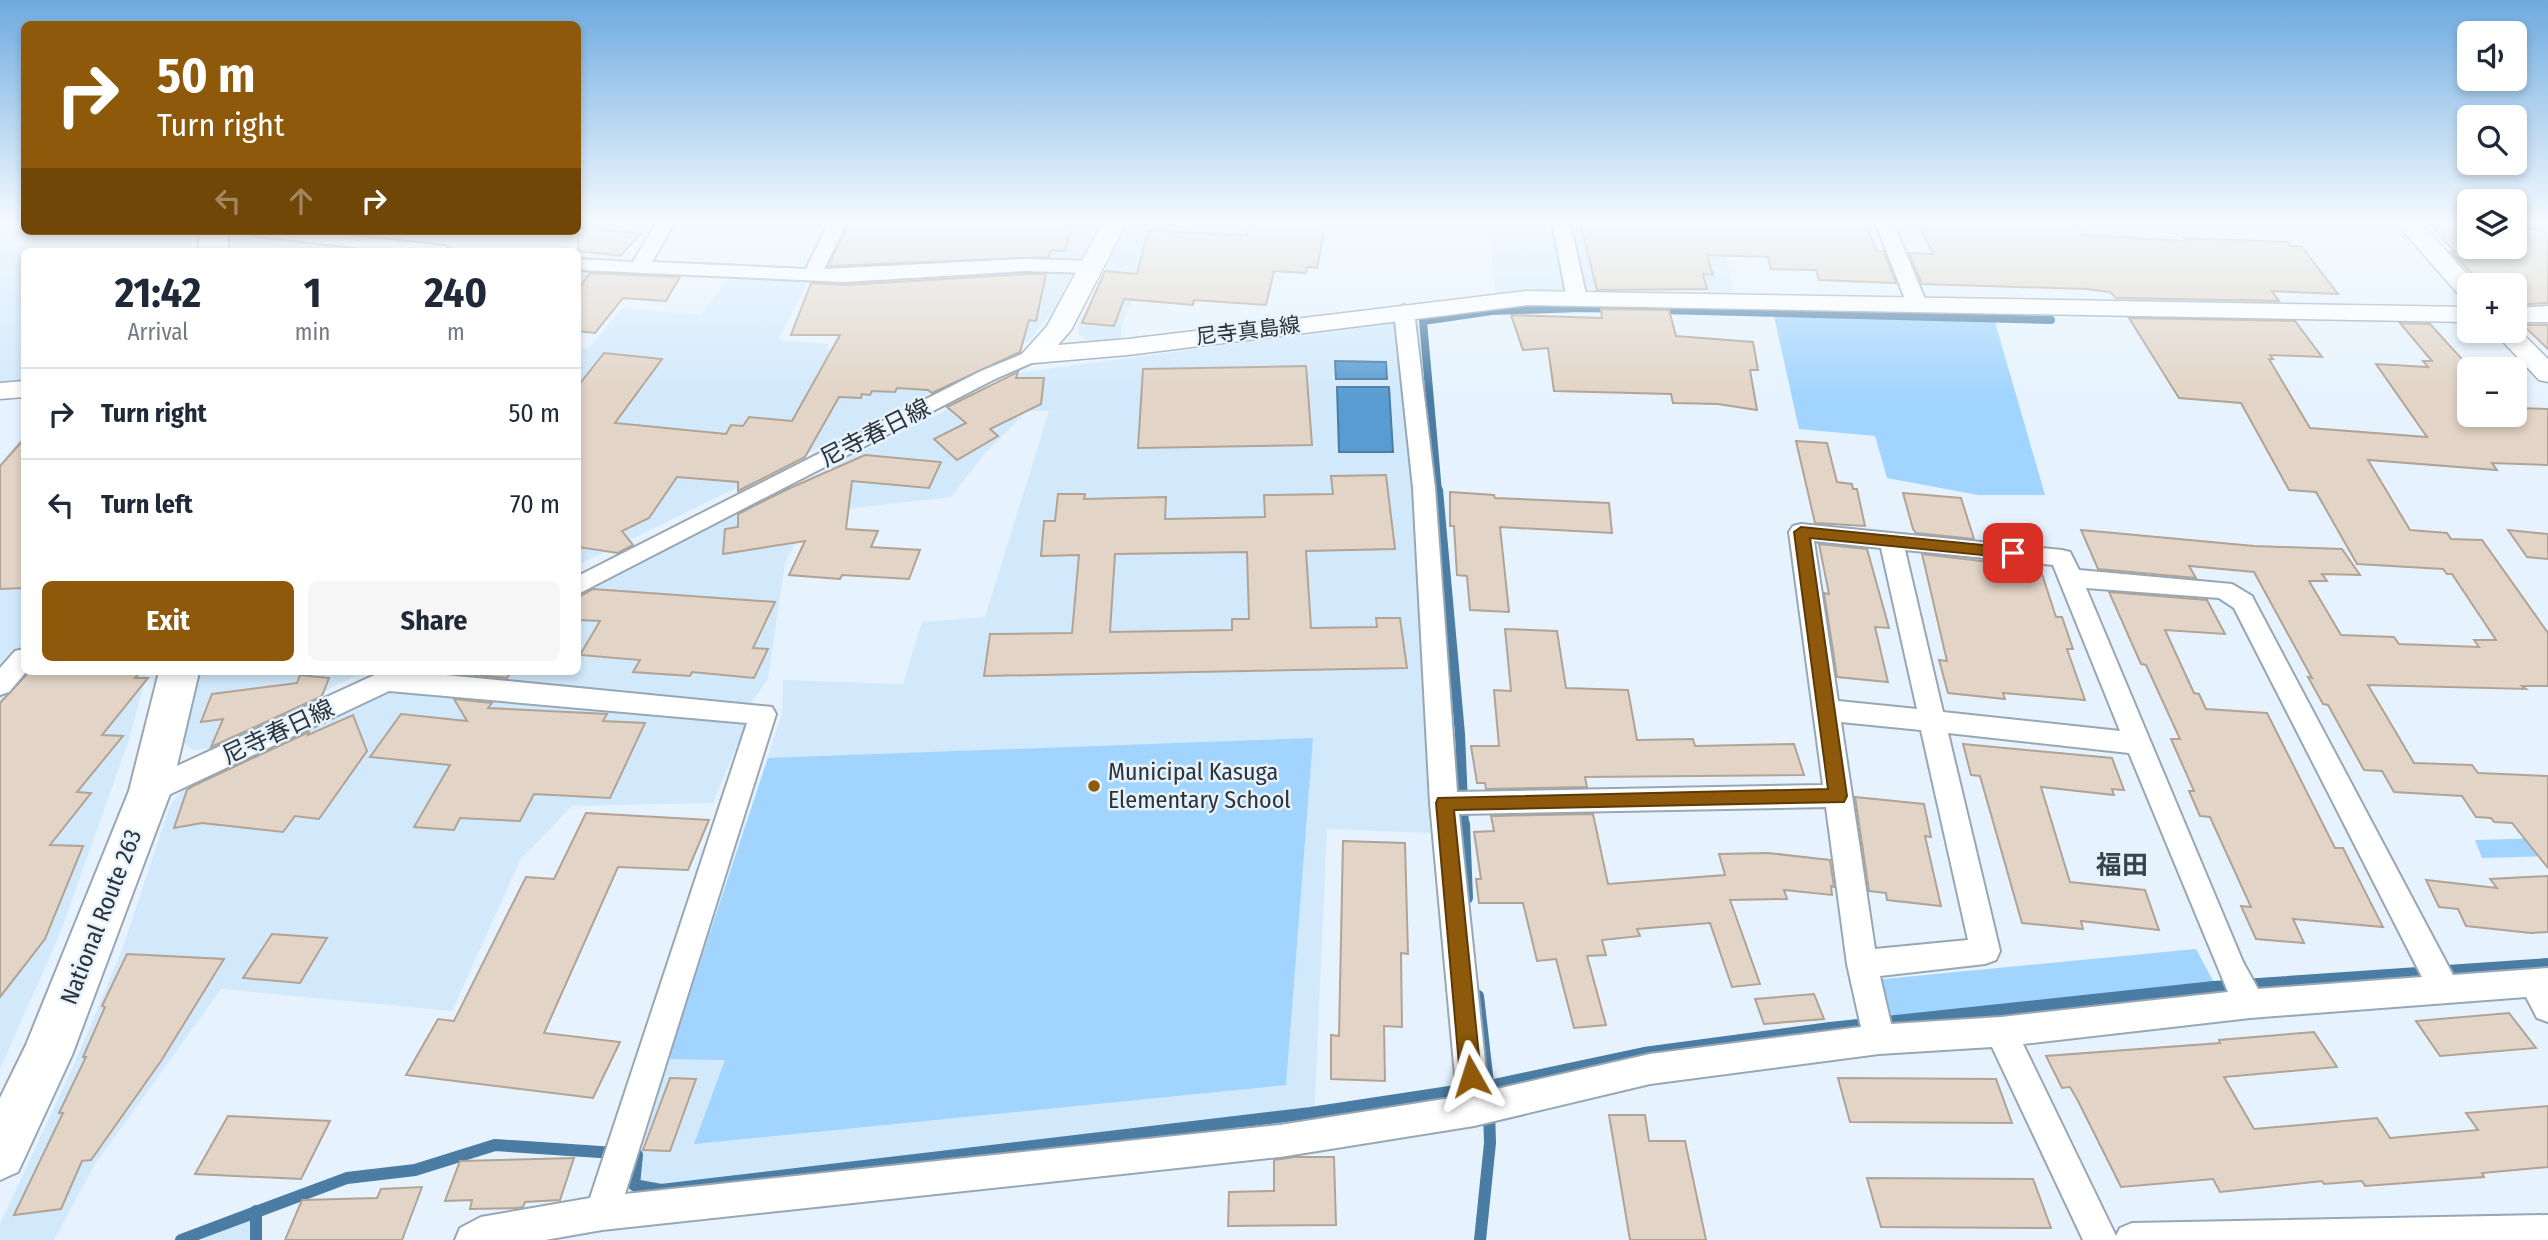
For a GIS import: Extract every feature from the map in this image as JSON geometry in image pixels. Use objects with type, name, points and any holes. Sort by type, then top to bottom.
[{"type":"highway","name":"National Route 263","points":[[0,1154],[47,1055],[150,791],[178,675]]},
{"type":"street","name":"尼寺春日線","points":[[581,584],[988,375],[1034,355],[1058,330],[1086,280]]},
{"type":"street","points":[[1573,280],[1577,299]]},
{"type":"street","points":[[1907,280],[1917,304]]},
{"type":"street","name":"尼寺真島線","points":[[1034,355],[1128,347],[1527,298],[2457,315]]},
{"type":"street","points":[[1404,311],[1424,488],[1444,803],[1471,1076],[1489,1107]]},
{"type":"street","points":[[2527,315],[2548,314]]},
{"type":"street","points":[[2518,343],[2548,374]]},
{"type":"street","points":[[0,391],[21,389]]},
{"type":"street","points":[[1875,1025],[1862,964],[1801,532],[2062,558],[2231,969],[2250,1004]]},
{"type":"street","points":[[1862,964],[1985,951],[1930,721],[1891,541]]},
{"type":"street","points":[[2070,578],[2224,590],[2243,602],[2444,989]]},
{"type":"street","points":[[0,685],[21,661]]},
{"type":"street","name":"尼寺春日線","points":[[150,791],[396,676]]},
{"type":"street","points":[[396,676],[763,714],[602,1213]]},
{"type":"street","points":[[1826,710],[2136,743]]},
{"type":"street","points":[[1444,803],[1838,796]]},
{"type":"street","points":[[472,1240],[481,1234],[602,1213],[1280,1141],[1489,1107],[1650,1069],[1875,1025],[2001,1032],[2250,1004],[2444,989],[2543,991]]},
{"type":"street","points":[[2001,1032],[2101,1240]]},
{"type":"street","points":[[2132,1240],[2548,1232]]},
{"type":"shaded area","points":[[0,280],[21,280],[21,381],[0,382]]},
{"type":"shaded area","points":[[727,280],[809,280],[778,340],[829,344],[826,349],[914,356],[959,336],[976,280],[1069,280],[1052,312],[1032,338],[1003,358],[581,564],[581,348],[588,349],[622,308],[701,315]]},
{"type":"shaded area","points":[[1100,280],[1140,280],[1121,328],[1121,340],[1088,341],[1079,335],[1078,325]]},
{"type":"shaded area","points":[[1494,280],[1731,280],[1734,292],[1575,289],[1495,294]]},
{"type":"shaded area","points":[[1774,316],[1995,322],[2045,495],[1978,495],[1887,478],[1875,436],[1799,429]]},
{"type":"shaded area","name":"Municipal Kasuga Elementary School","points":[[1394,323],[1414,487],[1430,833],[1327,829],[1314,1120],[658,1196],[630,1192],[633,1160],[782,714],[783,680],[903,684],[922,622],[985,617],[1049,411],[1027,411],[984,454],[951,497],[811,513],[785,563],[768,679],[751,703],[433,678],[432,675],[581,675],[581,592],[1023,372]]},
{"type":"shaded area","points":[[1335,361],[1386,362],[1387,379],[1336,379]]},
{"type":"shaded area","points":[[1337,387],[1389,387],[1393,452],[1339,452]]},
{"type":"shaded area","points":[[21,439],[21,675],[146,675],[130,737],[59,936],[0,1069],[0,472],[10,459],[6,457]]},
{"type":"shaded area","points":[[200,675],[357,675],[212,748],[193,750],[182,741]]},
{"type":"shaded area","points":[[387,689],[748,718],[713,803],[572,806],[520,860],[452,1011],[221,989],[95,1164],[54,1240],[0,1240],[0,1224],[76,1060],[122,950],[170,806],[184,788]]},
{"type":"shaded area","points":[[1313,738],[1286,1085],[694,1144],[725,1060],[668,1059],[768,758]]},
{"type":"shaded area","points":[[2548,838],[2548,856],[2482,858],[2475,840]]},
{"type":"shaded area","points":[[2196,949],[2219,992],[1887,1028],[1874,980]]},
{"type":"shaded area","points":[[254,1218],[251,1240],[199,1240]]},
{"type":"building","points":[[585,280],[678,280],[666,301],[623,298],[595,333],[581,331],[581,285]]},
{"type":"building","points":[[929,280],[1045,280],[1036,321],[1029,320],[1020,352],[932,393],[928,390],[897,388],[895,392],[872,391],[870,395],[862,394],[861,398],[839,397],[805,457],[738,491],[738,482],[677,477],[649,518],[622,531],[633,545],[618,553],[581,547],[581,382],[604,353],[662,359],[615,423],[726,434],[731,425],[743,426],[749,417],[792,421],[840,335],[791,335],[811,283],[845,285]]},
{"type":"building","points":[[1101,280],[1272,280],[1266,305],[1194,300],[1193,305],[1124,299],[1114,326],[1082,323]]},
{"type":"building","points":[[1594,280],[1705,280],[1707,289],[1597,290]]},
{"type":"building","points":[[1819,280],[1895,280],[1896,283]]},
{"type":"building","points":[[1920,280],[2327,280],[2338,294],[2272,291],[2279,301],[2116,298],[2110,292],[2087,289],[1922,284]]},
{"type":"building","points":[[2527,280],[2548,280],[2548,303],[2527,304]]},
{"type":"building","points":[[1601,309],[1669,310],[1676,336],[1753,342],[1758,370],[1750,370],[1757,410],[1718,404],[1673,403],[1671,394],[1554,391],[1548,348],[1523,350],[1511,315],[1602,318]]},
{"type":"building","points":[[2129,318],[2295,321],[2322,357],[2270,355],[2273,359],[2269,359],[2310,428],[2427,437],[2376,364],[2428,367],[2423,361],[2432,361],[2400,323],[2430,324],[2460,357],[2457,357],[2457,427],[2527,427],[2527,408],[2548,409],[2548,465],[2492,463],[2497,470],[2368,460],[2410,530],[2447,533],[2451,539],[2482,540],[2548,633],[2548,686],[2522,686],[2526,689],[2368,685],[2414,763],[2472,765],[2478,773],[2548,776],[2548,868],[2512,823],[2476,817],[2462,796],[2394,792],[2382,771],[2364,770],[2328,705],[2323,704],[2308,677],[2312,678],[2254,572],[2189,566],[2196,578],[2098,569],[2081,530],[2254,546],[2342,549],[2360,575],[2322,574],[2327,581],[2309,581],[2341,635],[2394,637],[2399,644],[2479,647],[2474,640],[2496,640],[2452,574],[2447,574],[2443,569],[2357,564],[2316,492],[2289,490],[2241,403],[2179,398]]},
{"type":"building","points":[[2527,325],[2548,325],[2548,349],[2527,329]]},
{"type":"building","points":[[1306,366],[1312,445],[1138,448],[1143,369]]},
{"type":"building","points":[[1018,372],[1016,378],[1044,378],[1041,404],[990,429],[998,436],[957,460],[934,439],[966,423],[947,407]]},
{"type":"building","points":[[1796,441],[1827,443],[1837,482],[1852,484],[1853,489],[1857,489],[1865,526],[1815,523]]},
{"type":"building","points":[[21,442],[21,588],[0,589],[0,466]]},
{"type":"building","points":[[865,455],[941,462],[929,488],[852,481],[846,529],[878,531],[871,547],[920,550],[909,579],[842,575],[840,579],[789,575],[805,541],[723,554],[725,529],[738,527],[738,514]]},
{"type":"building","points":[[1386,475],[1395,549],[1306,551],[1311,628],[1377,627],[1376,618],[1400,618],[1407,668],[984,676],[990,634],[1072,633],[1079,555],[1041,556],[1044,521],[1055,521],[1058,494],[1085,494],[1084,499],[1166,497],[1165,519],[1265,517],[1264,495],[1333,494],[1331,476]],"holes":[[[1247,552],[1249,619],[1232,619],[1232,630],[1110,632],[1115,554]]]},
{"type":"building","points":[[1450,492],[1494,495],[1495,498],[1609,503],[1612,533],[1500,527],[1509,612],[1470,610],[1467,576],[1457,575],[1454,526],[1450,526]]},
{"type":"building","points":[[1903,493],[1961,498],[1974,539],[1916,533]]},
{"type":"building","points":[[2508,530],[2548,534],[2548,559],[2527,557]]},
{"type":"building","points":[[1819,544],[1867,549],[1889,628],[1875,627],[1888,682],[1837,677],[1824,593],[1829,594]]},
{"type":"building","points":[[1922,554],[2040,568],[2056,617],[2062,617],[2073,649],[2067,649],[2085,700],[2003,693],[2005,699],[1948,693],[1939,660],[1947,661]]},
{"type":"building","points":[[593,589],[775,602],[753,648],[768,649],[754,678],[692,672],[690,676],[633,672],[640,660],[581,655],[600,621],[581,620],[581,595]]},
{"type":"building","points":[[2109,592],[2207,600],[2225,634],[2165,630],[2194,693],[2199,694],[2206,709],[2267,713],[2335,848],[2343,848],[2383,927],[2293,919],[2304,943],[2256,939],[2241,906],[2251,907],[2210,817],[2200,816],[2189,791],[2194,791],[2171,739],[2180,739],[2146,665],[2141,664]]},
{"type":"building","points":[[1505,629],[1557,631],[1566,688],[1628,690],[1637,740],[1693,739],[1695,746],[1794,744],[1804,775],[1585,777],[1587,787],[1486,789],[1485,783],[1477,783],[1471,746],[1499,746],[1494,690],[1511,691]]},
{"type":"building","points":[[26,675],[138,675],[135,678],[148,678],[102,735],[123,736],[77,792],[91,793],[50,845],[83,846],[45,939],[0,997],[0,703]]},
{"type":"building","points":[[300,675],[329,678],[322,696],[211,747],[223,719],[201,722],[212,694],[297,683]]},
{"type":"building","points":[[474,675],[509,675],[507,678]]},
{"type":"building","points":[[454,699],[492,703],[488,708],[607,714],[603,721],[645,723],[610,798],[534,794],[520,821],[460,818],[454,830],[414,827],[450,765],[370,757],[401,714],[467,721]]},
{"type":"building","points":[[353,715],[367,751],[319,819],[295,816],[283,832],[202,823],[174,828],[187,790],[309,732],[308,735]]},
{"type":"building","points":[[1963,744],[2112,758],[2124,790],[2112,789],[2114,795],[2041,787],[2070,882],[2145,890],[2159,930],[2081,921],[2083,929],[2022,923],[1980,776],[1971,775]]},
{"type":"building","points":[[1855,797],[1924,804],[1931,837],[1925,836],[1941,906],[1887,900],[1886,893],[1869,891]]},
{"type":"building","points":[[586,813],[709,820],[688,870],[618,867],[544,1033],[620,1042],[593,1098],[406,1075],[438,1019],[454,1021],[526,877],[554,879]]},
{"type":"building","points":[[1593,814],[1608,884],[1725,875],[1719,854],[1768,853],[1830,860],[1834,887],[1831,886],[1832,895],[1784,890],[1787,899],[1730,900],[1760,984],[1732,987],[1710,923],[1637,929],[1640,936],[1602,940],[1606,955],[1587,956],[1606,1025],[1574,1028],[1556,959],[1537,961],[1523,903],[1479,903],[1476,879],[1481,879],[1474,832],[1494,831],[1491,816]]},
{"type":"building","points":[[1343,841],[1405,843],[1408,954],[1401,953],[1402,1027],[1384,1026],[1385,1081],[1331,1079],[1331,1035],[1339,1036]]},
{"type":"building","points":[[2548,876],[2548,932],[2531,933],[2466,926],[2458,909],[2439,907],[2426,880],[2497,888],[2490,879]]},
{"type":"building","points":[[272,934],[327,938],[300,983],[243,978]]},
{"type":"building","points":[[127,954],[224,959],[161,1061],[91,1160],[82,1161],[61,1209],[14,1215],[63,1113],[59,1113],[86,1057],[83,1057],[105,1007],[102,1006]]},
{"type":"building","points":[[1814,994],[1824,1019],[1764,1024],[1755,999]]},
{"type":"building","points":[[2509,1013],[2536,1048],[2440,1056],[2416,1021]]},
{"type":"building","points":[[2314,1032],[2337,1067],[2224,1077],[2254,1129],[2377,1118],[2390,1138],[2478,1130],[2466,1113],[2548,1106],[2548,1167],[2482,1173],[2484,1177],[2365,1186],[2362,1181],[2324,1184],[2322,1181],[2220,1192],[2213,1179],[2121,1187],[2070,1087],[2062,1088],[2046,1056],[2220,1043],[2219,1040]]},
{"type":"building","points":[[670,1078],[696,1079],[670,1151],[643,1150]]},
{"type":"building","points":[[1838,1078],[1996,1079],[2012,1123],[1850,1122]]},
{"type":"building","points":[[1609,1115],[1645,1115],[1649,1141],[1685,1141],[1706,1240],[1630,1240]]},
{"type":"building","points":[[228,1116],[330,1121],[301,1179],[195,1174]]},
{"type":"building","points":[[1334,1157],[1336,1225],[1228,1226],[1229,1192],[1274,1191],[1274,1160]]},
{"type":"building","points":[[574,1158],[560,1200],[525,1202],[523,1207],[517,1208],[470,1209],[472,1200],[445,1201],[460,1161]]},
{"type":"building","points":[[1867,1178],[2033,1179],[2051,1228],[1881,1227]]},
{"type":"building","points":[[422,1187],[402,1240],[285,1240],[302,1200],[377,1198],[381,1189]]},
{"type":"waterway","points":[[1438,492],[1423,321],[1492,311],[1582,308],[2051,320]]},
{"type":"waterway","points":[[1438,490],[1460,734],[1464,826]]},
{"type":"waterway","points":[[1464,824],[1467,898]]},
{"type":"waterway","points":[[1488,1086],[1644,1053],[1830,1028],[2214,987],[2548,964]]},
{"type":"waterway","points":[[1478,996],[1488,1086]]},
{"type":"waterway","points":[[630,1154],[637,1155],[634,1185],[661,1190],[1311,1113],[1488,1086]]},
{"type":"waterway","points":[[1488,1086],[1489,1092]]},
{"type":"waterway","points":[[1480,1240],[1490,1143],[1489,1111]]},
{"type":"waterway","points":[[256,1212],[347,1178],[415,1170],[495,1145],[615,1153]]},
{"type":"waterway","points":[[181,1240],[256,1212]]},
{"type":"waterway","points":[[256,1212],[256,1240]]},
{"type":"place","name":"Municipal Kasuga Elementary School","points":[[1094,786]]},
{"type":"district","name":"福田","points":[[2122,865]]},
{"type":"route","points":[[1471,1076],[1444,803],[1838,796],[1801,532],[2013,553]]}]
